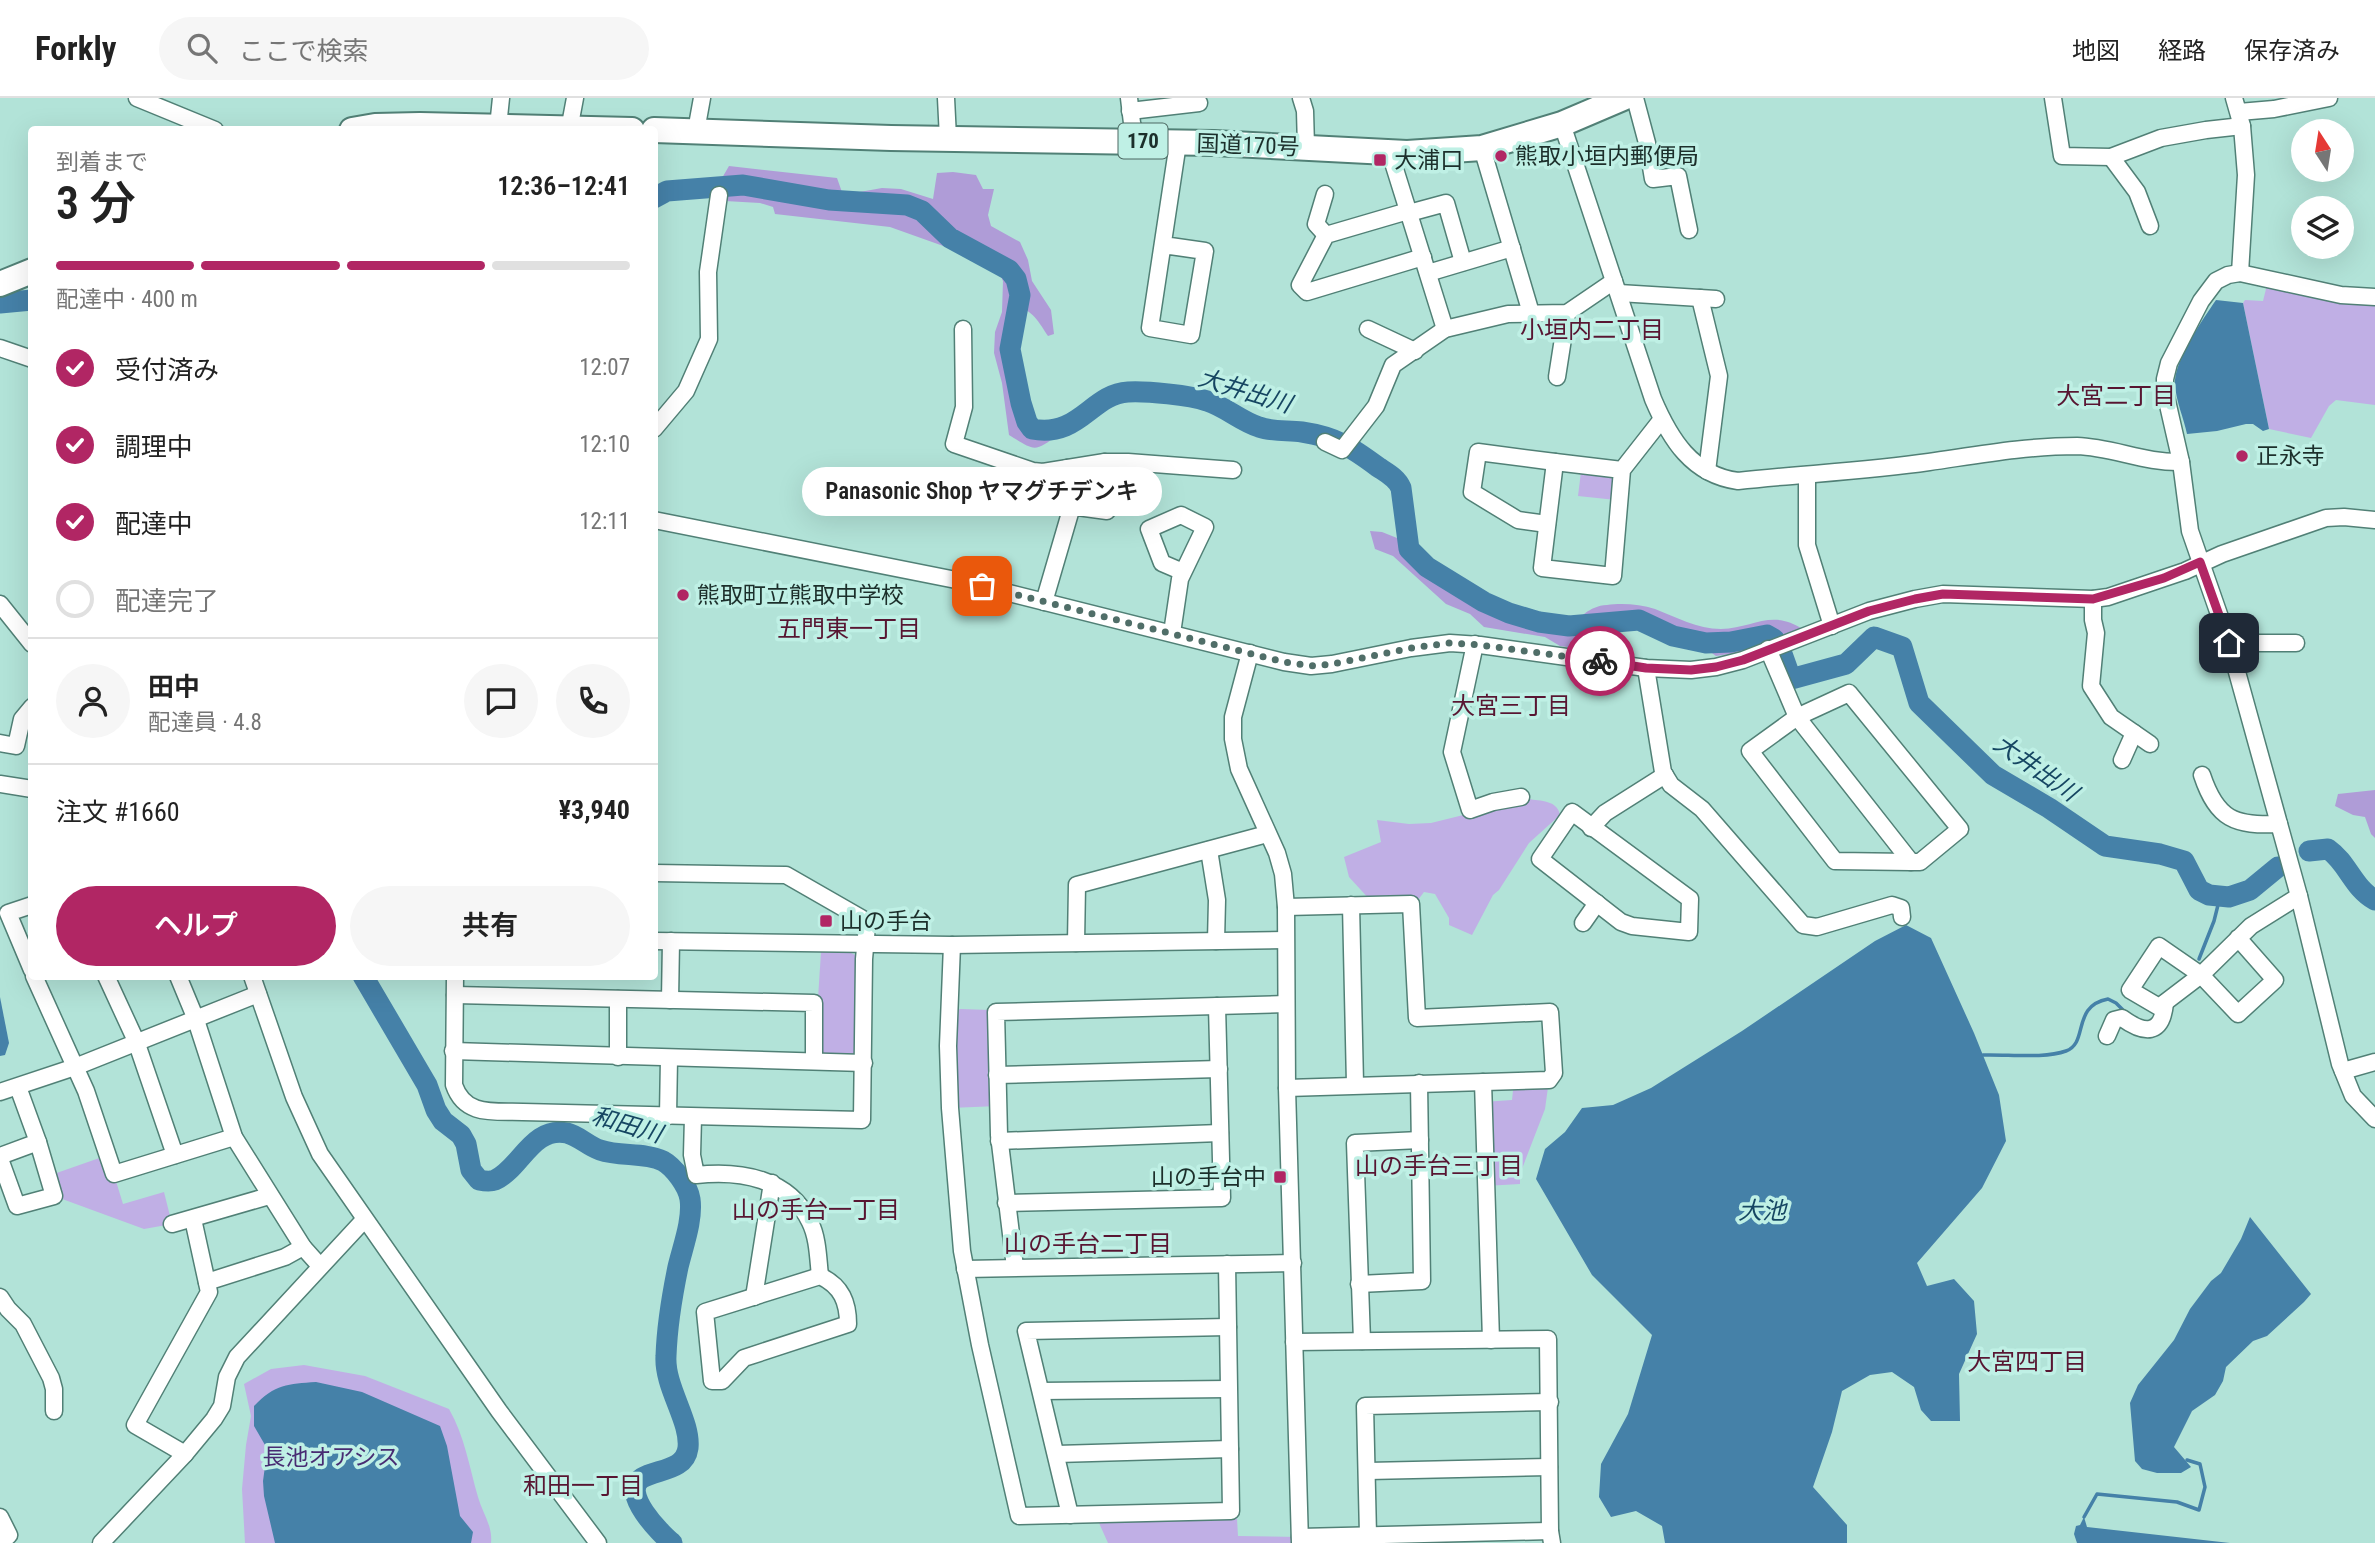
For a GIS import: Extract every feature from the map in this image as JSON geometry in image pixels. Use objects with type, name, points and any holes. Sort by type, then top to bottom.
[{"type":"highway","name":"国道170号","points":[[658,130],[1137,141],[1390,153],[1482,148],[1562,124],[1620,99]]},
{"type":"highway","points":[[383,126],[444,126]]},
{"type":"highway","points":[[0,284],[28,273]]},
{"type":"street","points":[[498,126],[500,98]]},
{"type":"street","points":[[570,126],[575,98]]},
{"type":"street","points":[[696,131],[702,98]]},
{"type":"street","points":[[946,98],[948,138]]},
{"type":"street","points":[[1301,98],[1305,111],[1306,147]]},
{"type":"street","points":[[2053,98],[2062,156],[2112,157],[2238,112],[2274,109],[2329,98]]},
{"type":"street","points":[[143,99],[206,126]]},
{"type":"street","points":[[1620,99],[1647,143],[1653,179],[1678,176],[1689,230]]},
{"type":"street","points":[[1137,141],[1130,104],[1199,103]]},
{"type":"street","points":[[2238,112],[2246,197],[2240,273]]},
{"type":"street","points":[[1562,124],[1643,373],[1662,419],[1684,452],[1721,479],[1738,481],[1927,462],[2012,449],[2063,447],[2095,447],[2165,462],[2181,462]]},
{"type":"street","points":[[1163,245],[1205,251],[1192,335],[1150,328],[1178,143]]},
{"type":"street","points":[[1482,148],[1531,313]]},
{"type":"street","points":[[1390,153],[1446,330]]},
{"type":"street","points":[[2112,157],[2137,192],[2150,226]]},
{"type":"street","points":[[1325,194],[1316,224],[1326,235]]},
{"type":"street","points":[[658,424],[686,391],[709,339],[708,272],[719,195]]},
{"type":"street","points":[[1463,262],[1446,203],[1326,235],[1300,285],[1307,292],[1425,265],[1463,262],[1512,248]]},
{"type":"street","points":[[2375,297],[2341,295],[2240,273],[2228,275],[2216,281],[2201,301],[2169,363],[2165,379],[2165,392],[2181,462],[2190,531],[2229,643],[2299,895],[2343,1072],[2353,1096],[2375,1119]]},
{"type":"street","points":[[1325,442],[1346,445],[1376,406],[1393,365],[1446,330],[1508,314],[1567,313],[1616,287],[1708,298],[1719,376],[1707,471]]},
{"type":"street","points":[[1557,377],[1567,313]]},
{"type":"street","points":[[963,329],[964,407],[954,444],[1033,471],[1128,461],[1233,470]]},
{"type":"street","points":[[1367,329],[1415,351]]},
{"type":"street","points":[[0,348],[28,358]]},
{"type":"street","points":[[1555,462],[1542,568],[1613,576],[1622,470],[1662,419]]},
{"type":"street","points":[[1547,524],[1518,520],[1472,492],[1478,452],[1622,470]]},
{"type":"street","points":[[1070,506],[1107,511],[1105,462]]},
{"type":"street","points":[[1044,602],[1070,506],[1067,468]]},
{"type":"street","points":[[1807,474],[1807,545],[1832,626]]},
{"type":"street","points":[[658,521],[961,581],[1311,666],[1450,643],[1475,644],[1646,668],[1691,670],[1716,667],[1869,611],[1943,594],[2093,599],[2164,578],[2200,562],[2326,518],[2344,516],[2375,520]]},
{"type":"street","points":[[1172,634],[1180,579],[1184,572]]},
{"type":"street","points":[[2093,599],[2092,620],[2096,633],[2091,686],[2111,717],[2150,744]]},
{"type":"street","points":[[0,604],[28,639]]},
{"type":"street","points":[[2229,643],[2296,643]]},
{"type":"street","points":[[1475,644],[1452,752],[1471,810],[1493,802],[1521,797]]},
{"type":"street","points":[[1768,649],[1797,717],[1911,862]]},
{"type":"street","points":[[1250,653],[1233,717],[1233,739],[1239,769],[1277,853],[1283,874],[1286,907],[1287,1088],[1293,1263],[1294,1342],[1300,1540],[1368,1535],[1551,1537],[1548,1339],[1294,1342]]},
{"type":"street","points":[[1646,668],[1659,754],[1671,785],[1702,809],[1803,925],[1817,927],[1892,905],[1901,908],[1902,917]]},
{"type":"street","points":[[1849,693],[1960,830],[1920,862],[1835,861],[1750,751],[1797,717],[1849,693]]},
{"type":"street","points":[[0,743],[16,746],[22,719],[28,712]]},
{"type":"street","points":[[2122,760],[2134,733]]},
{"type":"street","points":[[1591,828],[1605,813],[1665,775]]},
{"type":"street","points":[[2202,775],[2209,797],[2233,820],[2250,825],[2279,824]]},
{"type":"street","points":[[0,784],[28,788]]},
{"type":"street","points":[[1572,812],[1591,828],[1690,899],[1689,932],[1632,926],[1621,922],[1540,859],[1572,812]]},
{"type":"street","points":[[1076,943],[1077,885],[1267,834]]},
{"type":"street","points":[[1209,850],[1217,900],[1216,941]]},
{"type":"street","points":[[455,980],[454,1085],[459,1099],[469,1107],[523,1112],[862,1120],[866,926],[861,918],[786,875],[658,873]]},
{"type":"street","points":[[2238,938],[2275,980],[2238,1014],[2201,975],[2159,946],[2130,990],[2159,1007],[2201,975],[2238,938],[2250,926],[2299,895]]},
{"type":"street","points":[[1583,923],[1597,903]]},
{"type":"street","points":[[1286,907],[1411,904],[1417,1018],[1550,1012],[1554,1073],[1549,1080],[1287,1088]]},
{"type":"street","points":[[1351,905],[1355,1084]]},
{"type":"street","points":[[28,906],[8,913],[28,960]]},
{"type":"street","points":[[670,1000],[663,941],[952,945],[1285,940]]},
{"type":"street","points":[[952,945],[948,1046],[950,1108],[965,1269],[1019,1516],[1231,1511],[1227,1264]]},
{"type":"street","points":[[36,980],[86,1091],[114,1174],[234,1138]]},
{"type":"street","points":[[108,980],[136,1041],[175,1156]]},
{"type":"street","points":[[180,980],[195,1017],[234,1138],[303,1247],[320,1266]]},
{"type":"street","points":[[253,980],[311,1137],[364,1220],[506,1421],[598,1543]]},
{"type":"street","points":[[0,1093],[75,1067],[258,994]]},
{"type":"street","points":[[455,995],[814,1003],[814,1061]]},
{"type":"street","points":[[618,999],[618,1057]]},
{"type":"street","points":[[2107,1036],[2113,1020],[2122,1018],[2138,1030],[2158,1024],[2164,1019],[2165,1003]]},
{"type":"street","points":[[1015,1267],[999,1141],[996,1012],[1286,1004]]},
{"type":"street","points":[[1006,1203],[1222,1198],[1217,1006]]},
{"type":"street","points":[[453,1051],[864,1063]]},
{"type":"street","points":[[668,1116],[669,1058]]},
{"type":"street","points":[[2343,1072],[2375,1062]]},
{"type":"street","points":[[997,1075],[1219,1069]]},
{"type":"street","points":[[1483,1082],[1491,1340]]},
{"type":"street","points":[[1359,1284],[1422,1281],[1419,1083]]},
{"type":"street","points":[[18,1087],[38,1142],[54,1196],[17,1206],[0,1158],[38,1142]]},
{"type":"street","points":[[693,1117],[692,1155],[696,1175],[741,1174],[772,1183],[787,1192],[811,1223],[820,1276]]},
{"type":"street","points":[[999,1141],[1220,1133]]},
{"type":"street","points":[[1362,1341],[1355,1143],[1420,1140]]},
{"type":"street","points":[[754,1297],[772,1183]]},
{"type":"street","points":[[172,1224],[269,1196]]},
{"type":"street","points":[[185,1454],[135,1424],[209,1292],[193,1219]]},
{"type":"street","points":[[107,1541],[214,1419],[222,1406],[227,1377],[237,1357],[364,1220]]},
{"type":"street","points":[[206,1282],[285,1257],[303,1247]]},
{"type":"street","points":[[965,1269],[1293,1263]]},
{"type":"street","points":[[820,1276],[829,1280],[848,1303],[848,1324],[744,1358],[722,1381],[712,1381],[705,1312],[754,1297],[820,1276]]},
{"type":"street","points":[[0,1297],[23,1324],[51,1378],[54,1411]]},
{"type":"street","points":[[1070,1515],[1026,1331],[1228,1327]]},
{"type":"street","points":[[1041,1391],[1228,1389]]},
{"type":"street","points":[[1368,1535],[1365,1406],[1550,1402]]},
{"type":"street","points":[[1057,1454],[1230,1449]]},
{"type":"street","points":[[1368,1471],[1549,1468]]},
{"type":"street","points":[[0,1517],[9,1535],[1,1543]]},
{"type":"green space","points":[[2267,285],[2375,304],[2375,405],[2336,400],[2329,406],[2311,438],[2269,429],[2243,303],[2245,300],[2263,301]]},
{"type":"green space","points":[[1581,472],[1613,476],[1617,483],[1616,500],[1578,496]]},
{"type":"green space","points":[[1528,799],[1556,806],[1560,815],[1529,843],[1493,895],[1472,935],[1449,925],[1449,918],[1435,894],[1424,892],[1418,900],[1371,901],[1349,877],[1344,857],[1381,842],[1377,820],[1409,824],[1431,823]]},
{"type":"green space","points":[[821,952],[851,953],[864,959],[864,1063],[814,1061]]},
{"type":"green space","points":[[990,1010],[998,1106],[950,1108],[948,1011]]},
{"type":"green space","points":[[1549,1080],[1545,1109],[1520,1174],[1520,1184],[1485,1186],[1483,1102],[1512,1100],[1514,1081]]},
{"type":"green space","points":[[108,1155],[123,1204],[164,1192],[172,1224],[144,1229],[54,1196],[48,1176]]},
{"type":"green space","name":"長池オアシス","points":[[304,1365],[365,1376],[449,1409],[463,1441],[478,1497],[489,1525],[491,1543],[245,1543],[242,1489],[251,1416],[244,1384],[271,1369]]},
{"type":"green space","points":[[1231,1511],[1237,1519],[1238,1536],[1300,1537],[1300,1543],[1108,1543],[1095,1514]]},
{"type":"shaded area","points":[[729,166],[837,178],[843,195],[882,188],[901,189],[933,199],[937,173],[953,172],[976,175],[983,189],[994,189],[988,215],[991,226],[1020,242],[1028,260],[1032,281],[1051,310],[1054,334],[1048,336],[1030,313],[1015,307],[1009,351],[1017,396],[1027,427],[1031,431],[1041,434],[1058,431],[1059,434],[1034,448],[1009,435],[1002,383],[994,353],[995,332],[1002,312],[1003,281],[997,269],[977,258],[890,227],[775,214],[773,207],[760,203],[725,201],[719,195],[722,178]]},
{"type":"shaded area","points":[[1370,531],[1382,532],[1402,540],[1422,565],[1453,588],[1504,614],[1536,624],[1567,629],[1595,608],[1624,604],[1649,607],[1695,625],[1712,628],[1733,628],[1782,620],[1804,630],[1748,653],[1716,656],[1709,651],[1685,648],[1634,624],[1628,629],[1602,634],[1597,651],[1560,646],[1545,637],[1484,627],[1470,614],[1446,604],[1393,556],[1375,549]]},
{"type":"shaded area","points":[[2375,790],[2375,838],[2365,817],[2353,815],[2335,806],[2338,794]]},
{"type":"water","points":[[2216,300],[2243,303],[2269,429],[2263,431],[2253,424],[2246,424],[2187,434],[2177,397],[2176,376],[2190,341]]},
{"type":"water","name":"大池","points":[[1906,925],[1931,938],[1999,1095],[2006,1141],[1982,1188],[1917,1263],[1927,1286],[1954,1279],[1974,1301],[1977,1334],[1959,1374],[1960,1421],[1931,1421],[1921,1410],[1914,1387],[1892,1372],[1870,1375],[1842,1391],[1832,1432],[1813,1487],[1847,1525],[1847,1543],[1665,1543],[1662,1526],[1636,1511],[1611,1517],[1599,1497],[1601,1464],[1628,1414],[1652,1335],[1592,1275],[1536,1179],[1545,1149],[1565,1132],[1582,1108],[1613,1105],[1651,1088],[1742,1031],[1875,941]]},
{"type":"water","points":[[0,997],[9,1043],[5,1055],[0,1056]]},
{"type":"water","points":[[2250,1217],[2311,1294],[2267,1336],[2253,1341],[2226,1367],[2223,1381],[2215,1395],[2192,1411],[2174,1447],[2191,1467],[2181,1473],[2157,1473],[2142,1469],[2135,1461],[2130,1403],[2138,1385],[2174,1340],[2190,1309],[2211,1281],[2221,1273],[2241,1239]]},
{"type":"water","name":"長池オアシス","points":[[316,1382],[362,1392],[440,1426],[447,1446],[460,1516],[473,1532],[471,1543],[275,1543],[264,1496],[265,1445],[254,1426],[254,1406],[282,1386]]},
{"type":"water","points":[[2084,1517],[2087,1527],[2230,1543],[2077,1543],[2074,1534],[2076,1526],[2080,1525]]},
{"type":"waterway","name":"大井出川","points":[[658,196],[667,191],[743,185],[829,200],[907,205],[922,211],[950,238],[1009,270],[1016,279],[1020,295],[1010,349],[1021,403],[1032,429],[1062,427],[1074,422],[1104,400],[1128,392],[1199,399],[1259,427],[1324,437],[1360,454],[1399,484],[1409,549],[1427,567],[1484,602],[1509,613],[1539,622],[1569,626],[1639,620],[1673,636],[1706,643],[1731,642],[1767,635],[1774,639]]},
{"type":"waterway","points":[[0,303],[28,300]]},
{"type":"waterway","name":"大井出川","points":[[1781,651],[1791,679],[1846,664],[1874,637],[1902,647],[1919,703],[1993,775],[2049,808],[2105,846],[2160,854],[2184,861],[2199,890],[2209,895],[2229,897],[2250,890],[2278,867]]},
{"type":"waterway","name":"大井出川","points":[[2309,851],[2328,849],[2341,861],[2361,889],[2375,900]]},
{"type":"waterway","points":[[2199,959],[2220,897]]},
{"type":"waterway","name":"和田川","points":[[365,980],[427,1085],[436,1110],[443,1121],[461,1135],[466,1144],[471,1170],[479,1180],[495,1180],[536,1142],[555,1133],[571,1134],[608,1152],[656,1158],[680,1177],[689,1194],[690,1216],[674,1289],[666,1368],[686,1427],[688,1448],[686,1456],[676,1465],[642,1478],[636,1484],[635,1493],[644,1512],[672,1543]]},
{"type":"waterway","points":[[1983,1055],[2036,1056],[2066,1051],[2073,1047],[2085,1016],[2097,1003],[2108,999],[2126,1013]]},
{"type":"waterway","points":[[2084,1517],[2097,1494],[2177,1502],[2199,1510],[2205,1487],[2200,1464],[2187,1460]]},
{"type":"way so far","points":[[982,586],[1284,662],[1311,666],[1450,643],[1600,661]]},
{"type":"place","name":"熊取小垣内郵便局","points":[[1501,156]]},
{"type":"place","name":"大浦口","points":[[1380,160]]},
{"type":"place","name":"正永寺","points":[[2242,456]]},
{"type":"place","name":"Panasonic Shop ヤマグチデンキ","points":[[982,586]]},
{"type":"place","name":"熊取町立熊取中学校","points":[[683,595]]},
{"type":"place","name":"山の手台","points":[[826,921]]},
{"type":"place","name":"山の手台中","points":[[1280,1177]]},
{"type":"district","name":"小垣内二丁目","points":[[1592,330]]},
{"type":"district","name":"大宮二丁目","points":[[2116,396]]},
{"type":"district","name":"五門東一丁目","points":[[849,629]]},
{"type":"district","name":"大宮三丁目","points":[[1511,706]]},
{"type":"district","name":"山の手台三丁目","points":[[1439,1166]]},
{"type":"district","name":"山の手台一丁目","points":[[816,1210]]},
{"type":"district","name":"山の手台二丁目","points":[[1088,1244]]},
{"type":"district","name":"大宮四丁目","points":[[2027,1362]]},
{"type":"district","name":"和田一丁目","points":[[583,1486]]},
{"type":"route","points":[[1600,661],[1646,668],[1691,670],[1716,667],[1743,660],[1869,611],[1915,599],[1943,594],[2093,599],[2108,597],[2185,571],[2200,562],[2229,643]]}]
